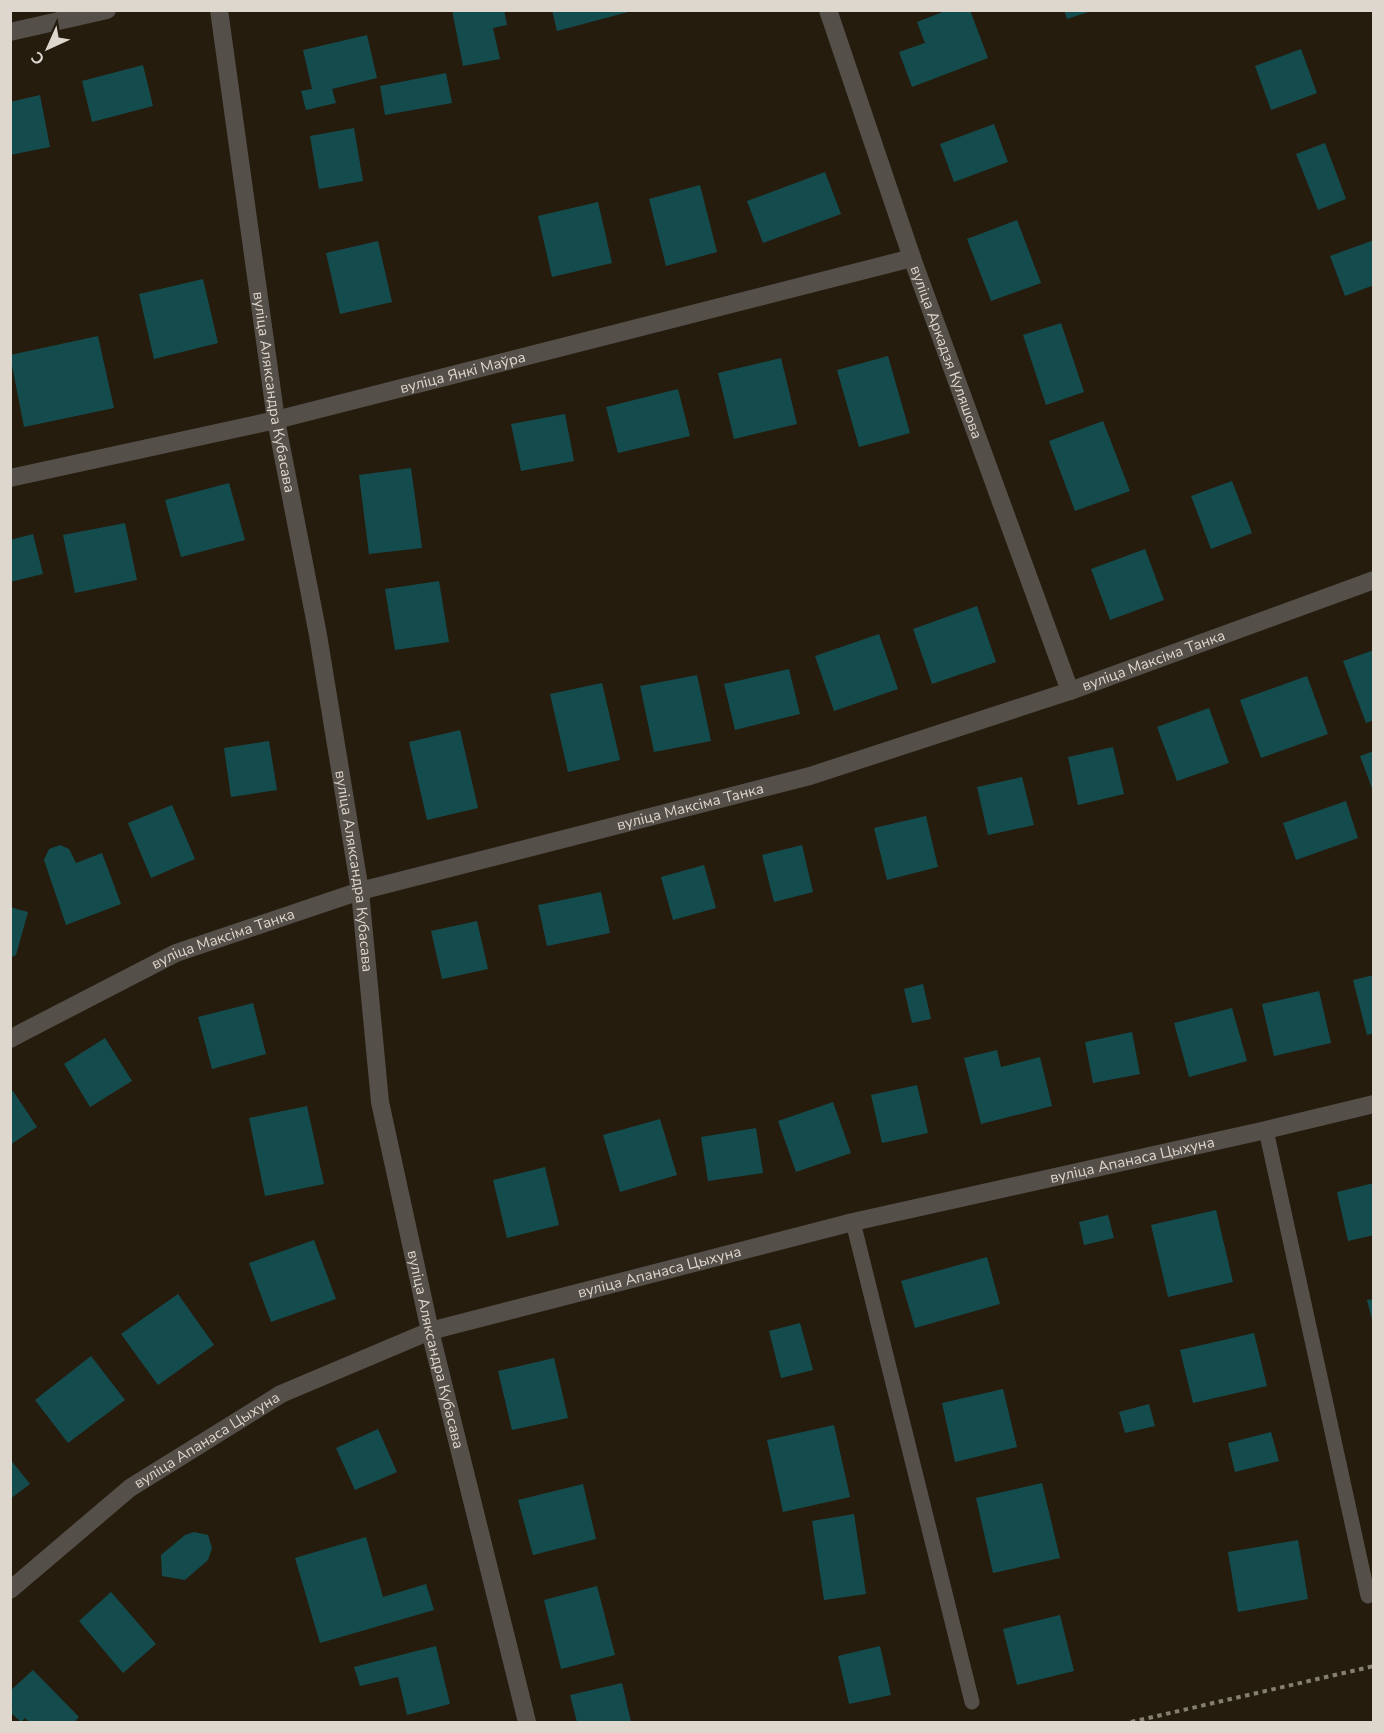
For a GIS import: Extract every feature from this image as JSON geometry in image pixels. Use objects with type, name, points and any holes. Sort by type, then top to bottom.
[{"type":"street","points":[[10,33],[107,10]]},
{"type":"street","name":"вуліца Аляксандра Кубасава","points":[[219,10],[276,420],[318,635],[360,891],[380,1102],[430,1331],[527,1722]]},
{"type":"street","name":"вуліца Аркадзя Куляшова","points":[[828,10],[912,258],[1070,691]]},
{"type":"street","name":"вуліца Янкі Маўра","points":[[10,478],[276,420],[912,258]]},
{"type":"street","name":"вуліца Максіма Танка","points":[[10,1039],[176,953],[360,891],[810,776],[1070,691],[1374,580]]},
{"type":"street","name":"вуліца Апанаса Цыхуна","points":[[10,1590],[130,1488],[281,1394],[430,1331],[853,1222],[1374,1104]]},
{"type":"lane","points":[[1266,1130],[1368,1596]]},
{"type":"lane","points":[[853,1222],[972,1702]]},
{"type":"path","points":[[1131,1722],[1374,1666]]},
{"type":"building","points":[[452,10],[504,10],[507,25],[493,28],[500,59],[463,66]]},
{"type":"building","points":[[552,10],[632,10],[632,11],[557,31]]},
{"type":"building","points":[[948,10],[970,10],[988,58],[912,87],[899,52],[925,43],[917,22]]},
{"type":"building","points":[[1064,10],[1091,10],[1091,11],[1067,19]]},
{"type":"building","points":[[367,35],[377,78],[332,89],[336,103],[306,110],[301,91],[312,89],[303,50]]},
{"type":"building","points":[[1301,49],[1317,93],[1271,110],[1255,66]]},
{"type":"building","points":[[143,65],[153,106],[92,122],[82,81]]},
{"type":"building","points":[[446,73],[452,103],[385,115],[380,86]]},
{"type":"building","points":[[40,95],[50,147],[10,155],[10,102]]},
{"type":"building","points":[[994,124],[1008,162],[954,182],[940,144]]},
{"type":"building","points":[[354,128],[363,181],[319,189],[310,136]]},
{"type":"building","points":[[1325,143],[1346,199],[1318,210],[1296,154]]},
{"type":"building","points":[[825,172],[841,214],[763,243],[747,201]]},
{"type":"building","points":[[700,185],[717,252],[666,266],[649,199]]},
{"type":"building","points":[[598,202],[612,263],[552,277],[538,216]]},
{"type":"building","points":[[1017,220],[1041,283],[991,301],[967,239]]},
{"type":"building","points":[[1374,240],[1374,285],[1345,296],[1330,256]]},
{"type":"building","points":[[378,241],[392,302],[340,314],[326,253]]},
{"type":"building","points":[[203,279],[218,343],[154,359],[139,294]]},
{"type":"building","points":[[1061,323],[1084,392],[1046,405],[1023,335]]},
{"type":"building","points":[[98,336],[114,408],[24,427],[10,355]]},
{"type":"building","points":[[888,356],[910,433],[859,447],[837,370]]},
{"type":"building","points":[[781,358],[797,424],[734,439],[718,373]]},
{"type":"building","points":[[678,389],[690,436],[618,453],[606,407]]},
{"type":"building","points":[[565,414],[574,461],[521,471],[511,424]]},
{"type":"building","points":[[1103,421],[1130,491],[1075,511],[1049,441]]},
{"type":"building","points":[[411,468],[422,548],[369,554],[359,475]]},
{"type":"building","points":[[1232,481],[1252,533],[1211,549],[1191,496]]},
{"type":"building","points":[[229,483],[245,540],[181,557],[165,500]]},
{"type":"building","points":[[125,523],[137,580],[75,593],[63,535]]},
{"type":"building","points":[[33,534],[43,574],[10,582],[10,540]]},
{"type":"building","points":[[1145,549],[1164,600],[1110,620],[1091,569]]},
{"type":"building","points":[[439,581],[449,642],[395,650],[385,589]]},
{"type":"building","points":[[977,606],[996,662],[932,684],[913,629]]},
{"type":"building","points":[[879,634],[898,689],[834,711],[815,656]]},
{"type":"building","points":[[1374,650],[1374,720],[1366,723],[1343,661]]},
{"type":"building","points":[[789,669],[800,714],[735,730],[724,684]]},
{"type":"building","points":[[697,675],[711,741],[654,752],[640,686]]},
{"type":"building","points":[[1307,676],[1328,734],[1261,758],[1240,700]]},
{"type":"building","points":[[602,683],[620,760],[568,772],[550,694]]},
{"type":"building","points":[[1209,708],[1229,763],[1177,781],[1157,727]]},
{"type":"building","points":[[460,730],[478,808],[427,820],[409,742]]},
{"type":"building","points":[[269,741],[277,790],[231,797],[224,748]]},
{"type":"building","points":[[1113,747],[1124,794],[1078,805],[1068,757]]},
{"type":"building","points":[[1374,751],[1374,791],[1373,791],[1360,756]]},
{"type":"building","points":[[1022,777],[1034,825],[988,835],[977,787]]},
{"type":"building","points":[[1346,801],[1358,838],[1296,860],[1283,823]]},
{"type":"building","points":[[172,805],[195,859],[151,878],[128,823]]},
{"type":"building","points":[[926,816],[938,867],[887,880],[874,828]]},
{"type":"building","points":[[60,845],[69,849],[76,863],[102,853],[121,904],[66,925],[44,860],[49,849]]},
{"type":"building","points":[[802,845],[813,892],[774,902],[762,855]]},
{"type":"building","points":[[704,865],[716,908],[673,920],[661,877]]},
{"type":"building","points":[[601,892],[610,933],[547,946],[538,905]]},
{"type":"building","points":[[10,907],[28,912],[16,955],[10,958]]},
{"type":"building","points":[[477,921],[488,969],[442,979],[431,931]]},
{"type":"building","points":[[1374,975],[1374,1033],[1367,1035],[1353,980]]},
{"type":"building","points":[[923,984],[931,1019],[912,1023],[904,989]]},
{"type":"building","points":[[1319,991],[1331,1043],[1274,1056],[1262,1004]]},
{"type":"building","points":[[253,1003],[266,1054],[212,1069],[198,1017]]},
{"type":"building","points":[[1232,1008],[1247,1061],[1189,1077],[1174,1023]]},
{"type":"building","points":[[1132,1032],[1140,1074],[1093,1083],[1085,1042]]},
{"type":"building","points":[[105,1038],[132,1081],[90,1107],[64,1064]]},
{"type":"building","points":[[997,1050],[1001,1067],[1040,1057],[1052,1106],[981,1124],[964,1058]]},
{"type":"building","points":[[917,1085],[928,1133],[882,1143],[871,1095]]},
{"type":"building","points":[[13,1091],[37,1127],[10,1145],[10,1093]]},
{"type":"building","points":[[833,1102],[851,1153],[796,1172],[778,1121]]},
{"type":"building","points":[[307,1106],[324,1184],[265,1196],[249,1118]]},
{"type":"building","points":[[660,1119],[677,1175],[620,1192],[603,1135]]},
{"type":"building","points":[[756,1128],[763,1173],[708,1181],[701,1137]]},
{"type":"building","points":[[545,1167],[559,1225],[507,1238],[493,1180]]},
{"type":"building","points":[[1374,1183],[1374,1235],[1348,1241],[1337,1192]]},
{"type":"building","points":[[1216,1210],[1233,1282],[1168,1297],[1151,1225]]},
{"type":"building","points":[[1108,1215],[1114,1238],[1084,1245],[1079,1222]]},
{"type":"building","points":[[314,1240],[336,1299],[271,1322],[249,1263]]},
{"type":"building","points":[[987,1257],[1000,1304],[915,1328],[901,1281]]},
{"type":"building","points":[[178,1294],[214,1345],[158,1385],[121,1334]]},
{"type":"building","points":[[1374,1299],[1374,1323],[1373,1323],[1367,1300]]},
{"type":"building","points":[[800,1323],[813,1370],[781,1378],[769,1331]]},
{"type":"building","points":[[1254,1333],[1267,1386],[1193,1403],[1180,1350]]},
{"type":"building","points":[[91,1356],[125,1400],[68,1443],[35,1400]]},
{"type":"building","points":[[554,1358],[568,1418],[512,1430],[498,1371]]},
{"type":"building","points":[[1003,1389],[1017,1447],[955,1462],[942,1403]]},
{"type":"building","points":[[1149,1404],[1155,1426],[1125,1433],[1119,1412]]},
{"type":"building","points":[[834,1425],[850,1497],[783,1512],[767,1440]]},
{"type":"building","points":[[378,1429],[397,1472],[355,1490],[336,1448]]},
{"type":"building","points":[[1271,1432],[1279,1461],[1235,1472],[1228,1443]]},
{"type":"building","points":[[10,1459],[30,1484],[10,1499]]},
{"type":"building","points":[[1042,1483],[1060,1558],[993,1573],[976,1498]]},
{"type":"building","points":[[583,1484],[596,1539],[533,1555],[518,1500]]},
{"type":"building","points":[[854,1514],[866,1594],[824,1600],[812,1521]]},
{"type":"building","points":[[194,1532],[208,1535],[212,1548],[208,1560],[185,1580],[162,1576],[161,1555],[185,1535]]},
{"type":"building","points":[[366,1537],[383,1597],[426,1584],[434,1610],[320,1643],[295,1558]]},
{"type":"building","points":[[1298,1540],[1308,1599],[1238,1612],[1228,1552]]},
{"type":"building","points":[[597,1586],[615,1655],[561,1669],[544,1600]]},
{"type":"building","points":[[111,1592],[156,1644],[123,1673],[79,1621]]},
{"type":"building","points":[[1060,1615],[1074,1671],[1017,1685],[1003,1629]]},
{"type":"building","points":[[436,1646],[450,1704],[407,1715],[398,1677],[360,1686],[354,1667]]},
{"type":"building","points":[[880,1646],[891,1695],[849,1704],[838,1656]]},
{"type":"building","points":[[33,1670],[79,1717],[74,1722],[29,1722],[25,1718],[21,1722],[10,1712],[13,1706],[10,1703],[10,1691]]},
{"type":"building","points":[[622,1683],[631,1722],[577,1722],[570,1695]]}]
